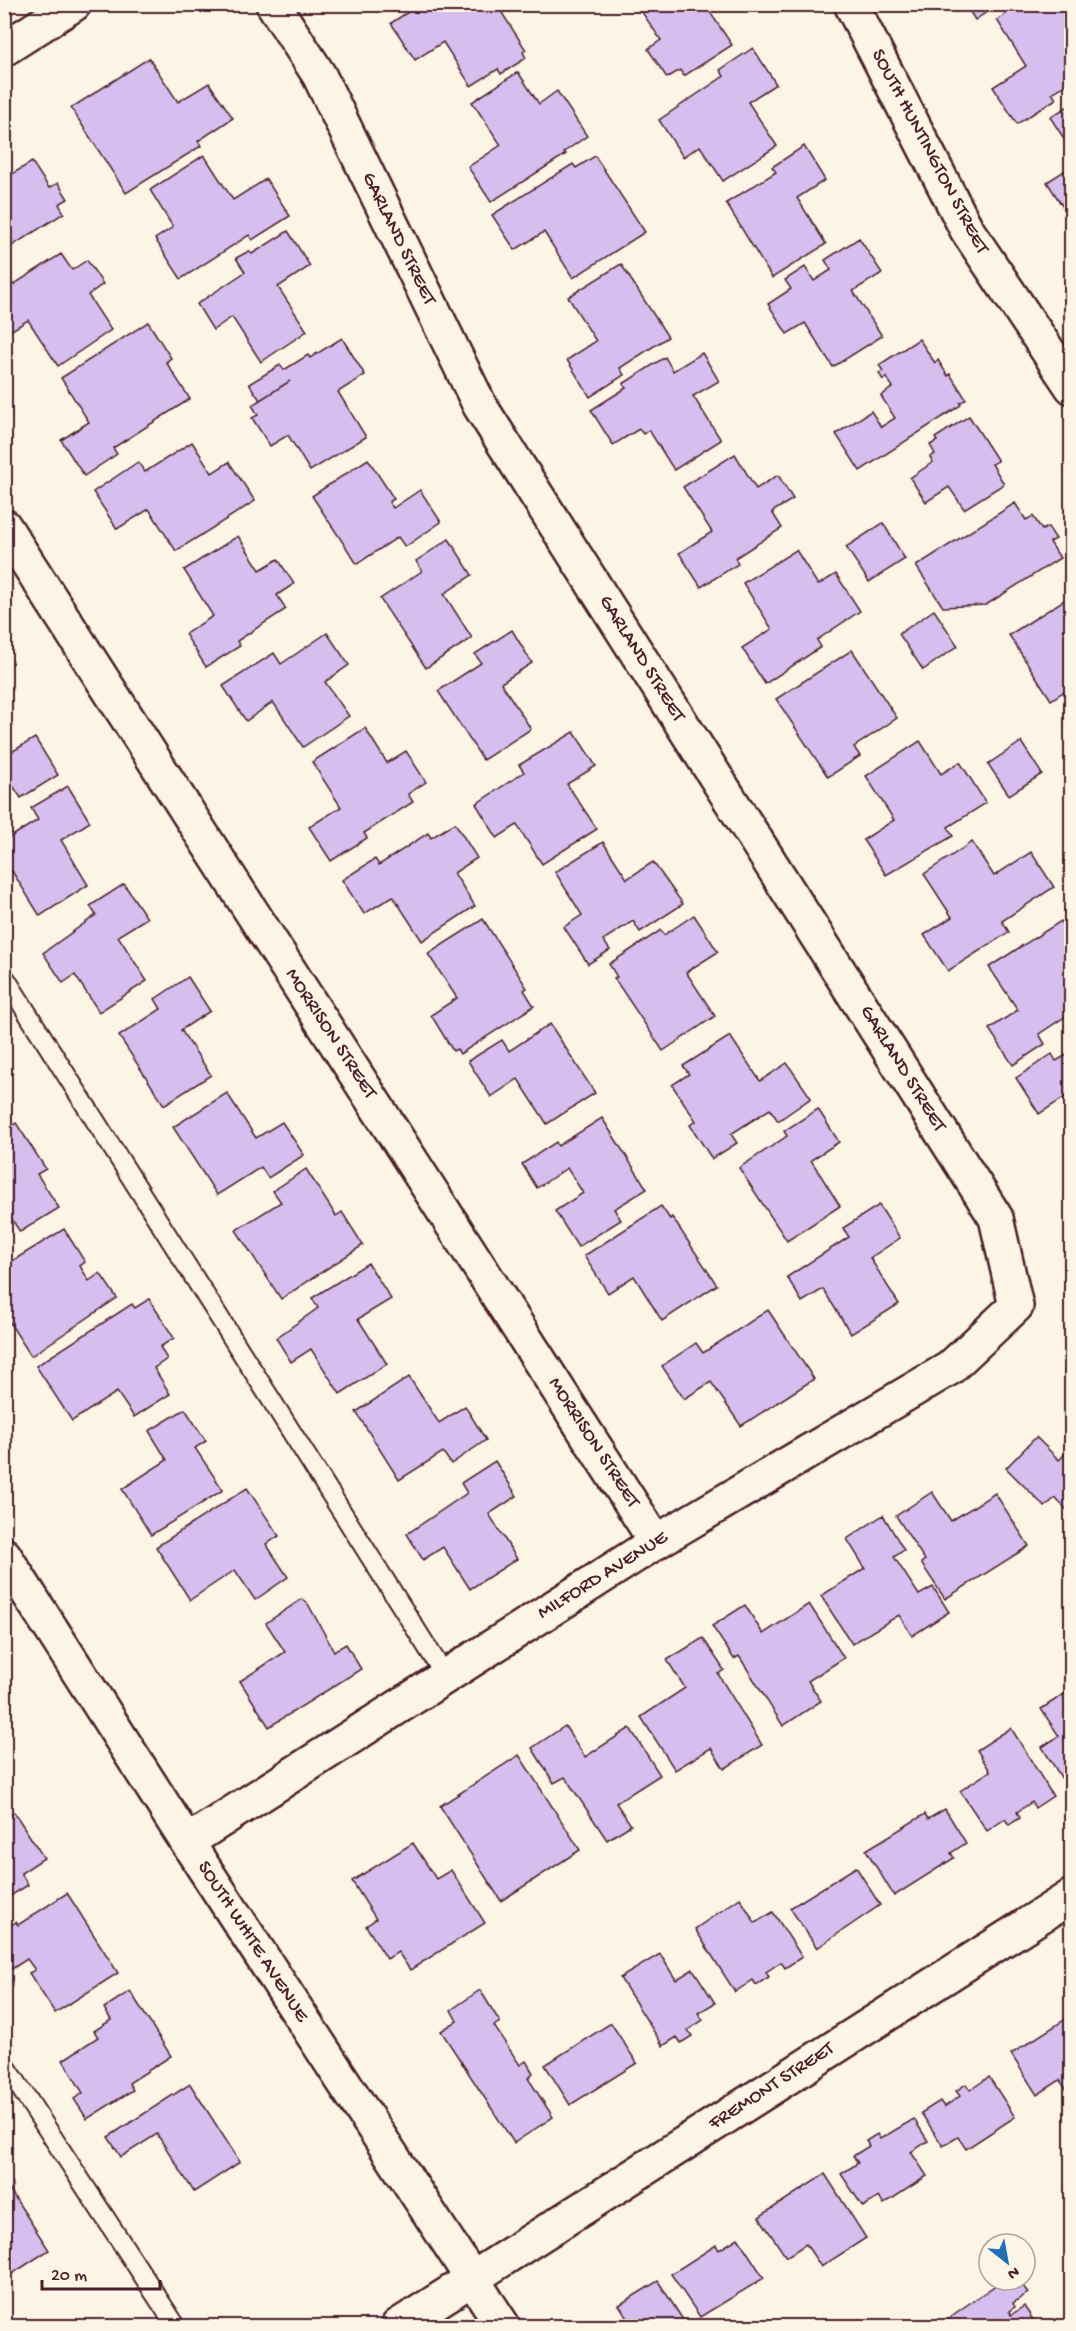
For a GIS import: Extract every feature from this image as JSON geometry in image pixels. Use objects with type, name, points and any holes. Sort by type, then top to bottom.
[{"type":"street","points":[[4,49],[74,4]]},
{"type":"street","name":"GARLAND STREET","points":[[273,4],[319,75],[480,405],[996,1218],[1016,1306]]},
{"type":"street","name":"SOUTH HUNTINGTON STREET","points":[[851,4],[967,230],[1071,387]]},
{"type":"street","name":"MORRISON STREET","points":[[4,526],[656,1542]]},
{"type":"street","name":"MILFORD AVENUE","points":[[187,1842],[656,1542],[950,1368],[1016,1306]]},
{"type":"street","name":"SOUTH WHITE AVENUE","points":[[4,1555],[187,1842],[503,2326]]},
{"type":"street","name":"FREMONT STREET","points":[[398,2326],[1071,1896]]},
{"type":"lane","points":[[4,976],[446,1677]]},
{"type":"lane","points":[[4,2063],[176,2326]]},
{"type":"building","points":[[420,4],[427,4],[429,7],[434,4],[516,4],[502,13],[526,50],[523,52],[526,58],[501,74],[498,69],[471,86],[443,42],[415,60],[391,23]]},
{"type":"building","points":[[644,4],[709,4],[708,9],[732,45],[684,76],[680,70],[667,78],[648,49],[661,40],[639,8]]},
{"type":"building","points":[[965,4],[999,4],[975,20]]},
{"type":"building","points":[[1021,4],[1063,4],[1072,18],[1072,81],[1052,93],[1056,99],[1017,124],[993,87],[1026,66],[997,20]]},
{"type":"building","points":[[753,48],[776,84],[748,102],[777,146],[723,181],[700,146],[683,157],[659,120],[724,76],[720,70]]},
{"type":"building","points":[[149,58],[178,102],[209,83],[233,118],[198,141],[201,146],[126,193],[71,108]]},
{"type":"building","points":[[518,72],[539,104],[557,91],[587,136],[564,152],[566,154],[491,202],[468,167],[501,145],[472,102]]},
{"type":"building","points":[[1072,104],[1072,151],[1050,117]]},
{"type":"building","points":[[804,146],[825,180],[797,198],[826,244],[772,278],[726,203],[776,172],[772,167]]},
{"type":"building","points":[[204,155],[233,200],[266,179],[290,216],[252,240],[249,235],[181,279],[155,239],[173,227],[150,190]]},
{"type":"building","points":[[595,156],[645,232],[573,278],[544,232],[515,250],[492,215],[573,164],[576,168]]},
{"type":"building","points":[[32,162],[49,188],[58,183],[68,199],[59,204],[64,213],[4,251],[4,173],[7,177]]},
{"type":"building","points":[[1072,166],[1072,217],[1070,218],[1047,182]]},
{"type":"building","points":[[288,231],[310,266],[278,287],[307,331],[261,362],[232,317],[213,330],[197,304],[245,272],[236,258],[249,251],[252,254]]},
{"type":"building","points":[[859,238],[882,273],[853,291],[882,336],[833,367],[805,323],[787,334],[768,304],[791,289],[785,280],[805,267],[814,281],[831,270],[825,260]]},
{"type":"building","points":[[61,254],[72,270],[87,260],[103,284],[88,295],[111,330],[58,366],[28,320],[4,335],[4,284],[10,280],[13,285]]},
{"type":"building","points":[[621,264],[668,337],[620,368],[624,375],[590,397],[567,360],[596,341],[568,297]]},
{"type":"building","points":[[148,322],[171,358],[166,362],[190,399],[113,448],[117,454],[84,476],[61,440],[89,422],[61,378]]},
{"type":"building","points":[[342,338],[365,375],[338,392],[366,437],[310,471],[288,435],[270,446],[252,418],[258,415],[252,405],[260,400],[249,384],[280,365],[284,370],[308,355],[310,358]]},
{"type":"building","points":[[919,339],[935,363],[938,360],[948,376],[950,374],[966,399],[960,403],[961,405],[860,471],[836,434],[871,411],[881,427],[895,418],[881,396],[893,387],[886,377],[883,380],[879,373],[883,371],[879,365]]},
{"type":"building","points":[[702,353],[719,381],[693,396],[721,440],[674,470],[649,430],[643,434],[639,429],[613,445],[591,410],[626,388],[623,384],[665,357],[673,371]]},
{"type":"building","points":[[969,416],[998,461],[992,464],[1004,484],[964,509],[949,487],[926,502],[910,478],[933,462],[930,457],[935,454],[930,445],[937,441],[935,438]]},
{"type":"building","points":[[192,442],[212,473],[229,462],[255,501],[176,551],[149,509],[117,529],[93,492],[138,462],[145,472]]},
{"type":"building","points":[[735,454],[756,489],[778,475],[793,499],[772,512],[782,528],[735,558],[738,564],[701,587],[679,553],[712,532],[683,487]]},
{"type":"building","points":[[368,459],[394,499],[389,502],[393,508],[420,490],[441,522],[405,547],[398,537],[357,564],[312,496]]},
{"type":"building","points":[[1015,503],[1026,520],[1033,516],[1042,530],[1048,527],[1056,539],[1050,542],[1060,558],[986,605],[943,607],[916,566]]},
{"type":"building","points":[[883,523],[905,559],[869,582],[846,547]]},
{"type":"building","points":[[238,536],[260,570],[278,559],[294,584],[277,595],[286,609],[237,641],[240,646],[206,667],[185,634],[213,616],[184,570]]},
{"type":"building","points":[[449,539],[472,575],[444,594],[472,638],[426,668],[380,599],[422,571],[416,561]]},
{"type":"building","points":[[796,550],[818,585],[836,574],[860,611],[817,640],[821,647],[765,684],[742,648],[772,629],[743,583]]},
{"type":"building","points":[[1072,595],[1072,686],[1051,700],[1009,635]]},
{"type":"building","points":[[934,610],[958,646],[923,670],[899,634]]},
{"type":"building","points":[[512,630],[532,663],[501,683],[531,729],[483,760],[438,691],[481,663],[475,654]]},
{"type":"building","points":[[327,633],[349,665],[325,682],[349,716],[303,747],[273,702],[246,721],[223,686],[274,653],[281,664]]},
{"type":"building","points":[[852,650],[897,718],[854,747],[860,756],[828,777],[776,699]]},
{"type":"building","points":[[365,728],[387,763],[406,751],[426,782],[408,794],[413,802],[364,833],[367,838],[331,861],[309,827],[341,807],[312,762]]},
{"type":"building","points":[[574,732],[596,766],[567,784],[597,829],[542,864],[517,825],[497,838],[476,804],[524,772],[519,765]]},
{"type":"building","points":[[35,738],[58,775],[21,798],[13,786],[4,791],[4,749],[8,754]]},
{"type":"building","points":[[920,741],[941,774],[960,762],[986,803],[948,827],[953,836],[886,875],[863,840],[894,820],[866,776]]},
{"type":"building","points":[[1021,742],[1042,774],[1009,795],[988,764]]},
{"type":"building","points":[[68,786],[90,822],[61,840],[88,885],[40,916],[12,871],[4,875],[4,841],[38,820],[31,808]]},
{"type":"building","points":[[455,823],[477,858],[454,873],[475,906],[422,941],[393,896],[364,914],[342,880],[375,859],[379,865],[428,833],[431,838]]},
{"type":"building","points":[[603,842],[627,879],[653,862],[683,904],[640,932],[633,921],[603,940],[610,950],[588,964],[564,927],[582,915],[555,872]]},
{"type":"building","points":[[972,842],[994,876],[1031,852],[1054,887],[1002,921],[1009,932],[948,971],[924,935],[952,917],[924,874]]},
{"type":"building","points":[[124,884],[147,918],[118,936],[147,981],[99,1012],[75,975],[63,983],[43,953],[96,915],[90,906]]},
{"type":"building","points":[[694,915],[718,952],[686,972],[715,1016],[663,1051],[614,978],[617,977],[609,964],[661,930],[664,935]]},
{"type":"building","points":[[483,919],[527,988],[524,990],[534,1006],[460,1054],[457,1049],[453,1051],[431,1015],[457,998],[428,954]]},
{"type":"building","points":[[1061,921],[1072,937],[1072,1012],[1039,1034],[1045,1044],[1013,1065],[989,1029],[1018,1010],[989,967]]},
{"type":"building","points":[[188,977],[210,1011],[181,1030],[211,1075],[164,1105],[119,1036],[161,1009],[155,999]]},
{"type":"building","points":[[550,1024],[595,1093],[547,1124],[518,1079],[491,1097],[468,1061],[502,1040],[509,1051]]},
{"type":"building","points":[[730,1036],[760,1081],[787,1063],[811,1098],[778,1121],[770,1109],[731,1134],[737,1143],[712,1159],[690,1125],[696,1121],[672,1085],[689,1074],[683,1066]]},
{"type":"building","points":[[1072,1052],[1072,1097],[1070,1094],[1039,1114],[1016,1078],[1052,1054],[1056,1061]]},
{"type":"building","points":[[227,1093],[256,1138],[282,1122],[304,1155],[268,1178],[261,1167],[217,1195],[173,1127]]},
{"type":"building","points":[[818,1109],[839,1142],[811,1160],[840,1206],[787,1241],[739,1168],[787,1136],[784,1131]]},
{"type":"building","points":[[602,1118],[647,1189],[614,1209],[621,1220],[578,1247],[555,1211],[583,1193],[567,1168],[537,1188],[522,1164],[556,1142],[558,1146]]},
{"type":"building","points":[[16,1123],[46,1169],[37,1174],[59,1208],[20,1232],[4,1207],[4,1131]]},
{"type":"building","points":[[306,1169],[336,1216],[342,1212],[363,1245],[281,1299],[236,1230],[281,1202],[273,1191]]},
{"type":"building","points":[[879,1205],[900,1238],[870,1258],[899,1304],[851,1334],[823,1289],[802,1302],[787,1277],[849,1237],[843,1228]]},
{"type":"building","points":[[661,1206],[670,1219],[672,1217],[717,1285],[662,1321],[634,1276],[608,1293],[584,1256]]},
{"type":"building","points":[[64,1229],[85,1262],[80,1266],[89,1281],[100,1273],[117,1298],[31,1356],[4,1314],[4,1266]]},
{"type":"building","points":[[368,1263],[391,1299],[358,1319],[387,1364],[340,1394],[311,1349],[291,1362],[276,1338],[318,1308],[312,1298]]},
{"type":"building","points":[[149,1299],[174,1338],[160,1347],[167,1359],[154,1368],[170,1394],[134,1417],[117,1392],[72,1421],[36,1366],[132,1304],[135,1308]]},
{"type":"building","points":[[768,1310],[814,1379],[741,1426],[711,1382],[684,1399],[662,1366],[696,1343],[703,1353]]},
{"type":"building","points":[[409,1377],[439,1423],[465,1406],[486,1440],[451,1464],[443,1452],[399,1480],[356,1412]]},
{"type":"building","points":[[185,1409],[206,1441],[195,1448],[223,1490],[151,1535],[122,1489],[167,1460],[149,1431]]},
{"type":"building","points":[[1036,1437],[1059,1460],[1066,1453],[1072,1456],[1072,1515],[1055,1498],[1045,1507],[1006,1468]]},
{"type":"building","points":[[495,1461],[517,1496],[489,1514],[517,1559],[470,1589],[443,1547],[423,1560],[407,1534],[467,1493],[461,1483]]},
{"type":"building","points":[[247,1488],[279,1536],[266,1544],[288,1577],[255,1600],[235,1570],[190,1600],[156,1547]]},
{"type":"building","points":[[932,1492],[951,1521],[995,1493],[1029,1546],[945,1599],[921,1563],[925,1560],[896,1516]]},
{"type":"building","points":[[883,1515],[904,1550],[894,1557],[919,1595],[933,1587],[949,1612],[912,1636],[899,1615],[852,1644],[821,1596],[865,1568],[847,1539]]},
{"type":"building","points":[[302,1599],[308,1604],[334,1651],[346,1644],[361,1669],[269,1727],[240,1681],[285,1652],[266,1623]]},
{"type":"building","points":[[809,1604],[844,1658],[808,1681],[821,1701],[783,1726],[739,1656],[734,1659],[712,1626],[745,1605],[763,1634]]},
{"type":"building","points":[[703,1638],[724,1670],[718,1674],[762,1745],[724,1769],[711,1748],[675,1770],[641,1717],[685,1688],[667,1660]]},
{"type":"building","points":[[1072,1689],[1072,1784],[1067,1787],[1042,1747],[1059,1736],[1041,1709]]},
{"type":"building","points":[[565,1726],[585,1757],[630,1728],[660,1775],[616,1803],[631,1825],[607,1840],[565,1777],[554,1783],[532,1748]]},
{"type":"building","points":[[1011,1728],[1053,1796],[1035,1808],[1032,1802],[1017,1812],[1020,1818],[1009,1825],[1005,1819],[987,1831],[960,1791],[990,1771],[977,1750]]},
{"type":"building","points":[[519,1755],[580,1850],[501,1901],[440,1806]]},
{"type":"building","points":[[945,1809],[966,1843],[951,1853],[954,1858],[894,1896],[866,1850],[925,1814],[928,1819]]},
{"type":"building","points":[[14,1812],[44,1858],[21,1873],[28,1885],[4,1900],[4,1818]]},
{"type":"building","points":[[413,1843],[436,1879],[451,1870],[485,1923],[410,1970],[398,1952],[387,1959],[366,1926],[376,1919],[352,1881]]},
{"type":"building","points":[[856,1867],[880,1905],[817,1948],[790,1908]]},
{"type":"building","points":[[67,1893],[118,1973],[55,2013],[29,1973],[35,1970],[27,1959],[4,1974],[4,1930],[16,1922],[18,1925]]},
{"type":"building","points":[[740,1898],[755,1923],[773,1912],[802,1957],[785,1968],[781,1962],[766,1972],[769,1977],[756,1985],[753,1980],[735,1992],[695,1929]]},
{"type":"building","points":[[660,1954],[676,1980],[693,1969],[715,2003],[698,2013],[703,2020],[688,2030],[692,2036],[681,2043],[677,2037],[663,2046],[620,1978]]},
{"type":"building","points":[[480,1990],[500,2022],[494,2026],[520,2065],[526,2061],[533,2073],[528,2078],[553,2117],[514,2143],[441,2031],[457,2021],[451,2010]]},
{"type":"building","points":[[130,1991],[171,2056],[129,2083],[133,2090],[87,2119],[74,2099],[83,2093],[63,2060],[98,2037],[94,2031],[111,2020],[104,2008]]},
{"type":"building","points":[[1072,2015],[1072,2098],[1060,2080],[1037,2095],[1011,2054]]},
{"type":"building","points":[[611,2023],[637,2063],[570,2105],[545,2065]]},
{"type":"building","points":[[989,2077],[1015,2117],[966,2149],[958,2137],[943,2146],[921,2113],[940,2101],[944,2107],[960,2096],[956,2091],[966,2084],[970,2090]]},
{"type":"building","points":[[190,2084],[240,2162],[194,2192],[157,2134],[121,2157],[108,2137]]},
{"type":"building","points":[[914,2119],[928,2141],[911,2152],[927,2176],[884,2204],[879,2197],[863,2207],[841,2174],[858,2163],[853,2156],[869,2146],[866,2141],[877,2134],[880,2139]]},
{"type":"building","points":[[825,2174],[866,2238],[821,2267],[806,2244],[786,2257],[759,2217]]},
{"type":"building","points":[[4,2181],[49,2250],[4,2279]]},
{"type":"building","points":[[738,2238],[764,2278],[700,2317],[671,2274],[716,2245],[719,2250]]},
{"type":"building","points":[[658,2281],[687,2326],[633,2326],[619,2305]]},
{"type":"building","points":[[986,2292],[1027,2292],[1013,2303],[1015,2307],[1009,2311],[1011,2315],[1024,2306],[1035,2323],[1032,2326],[942,2326],[954,2314]]}]
